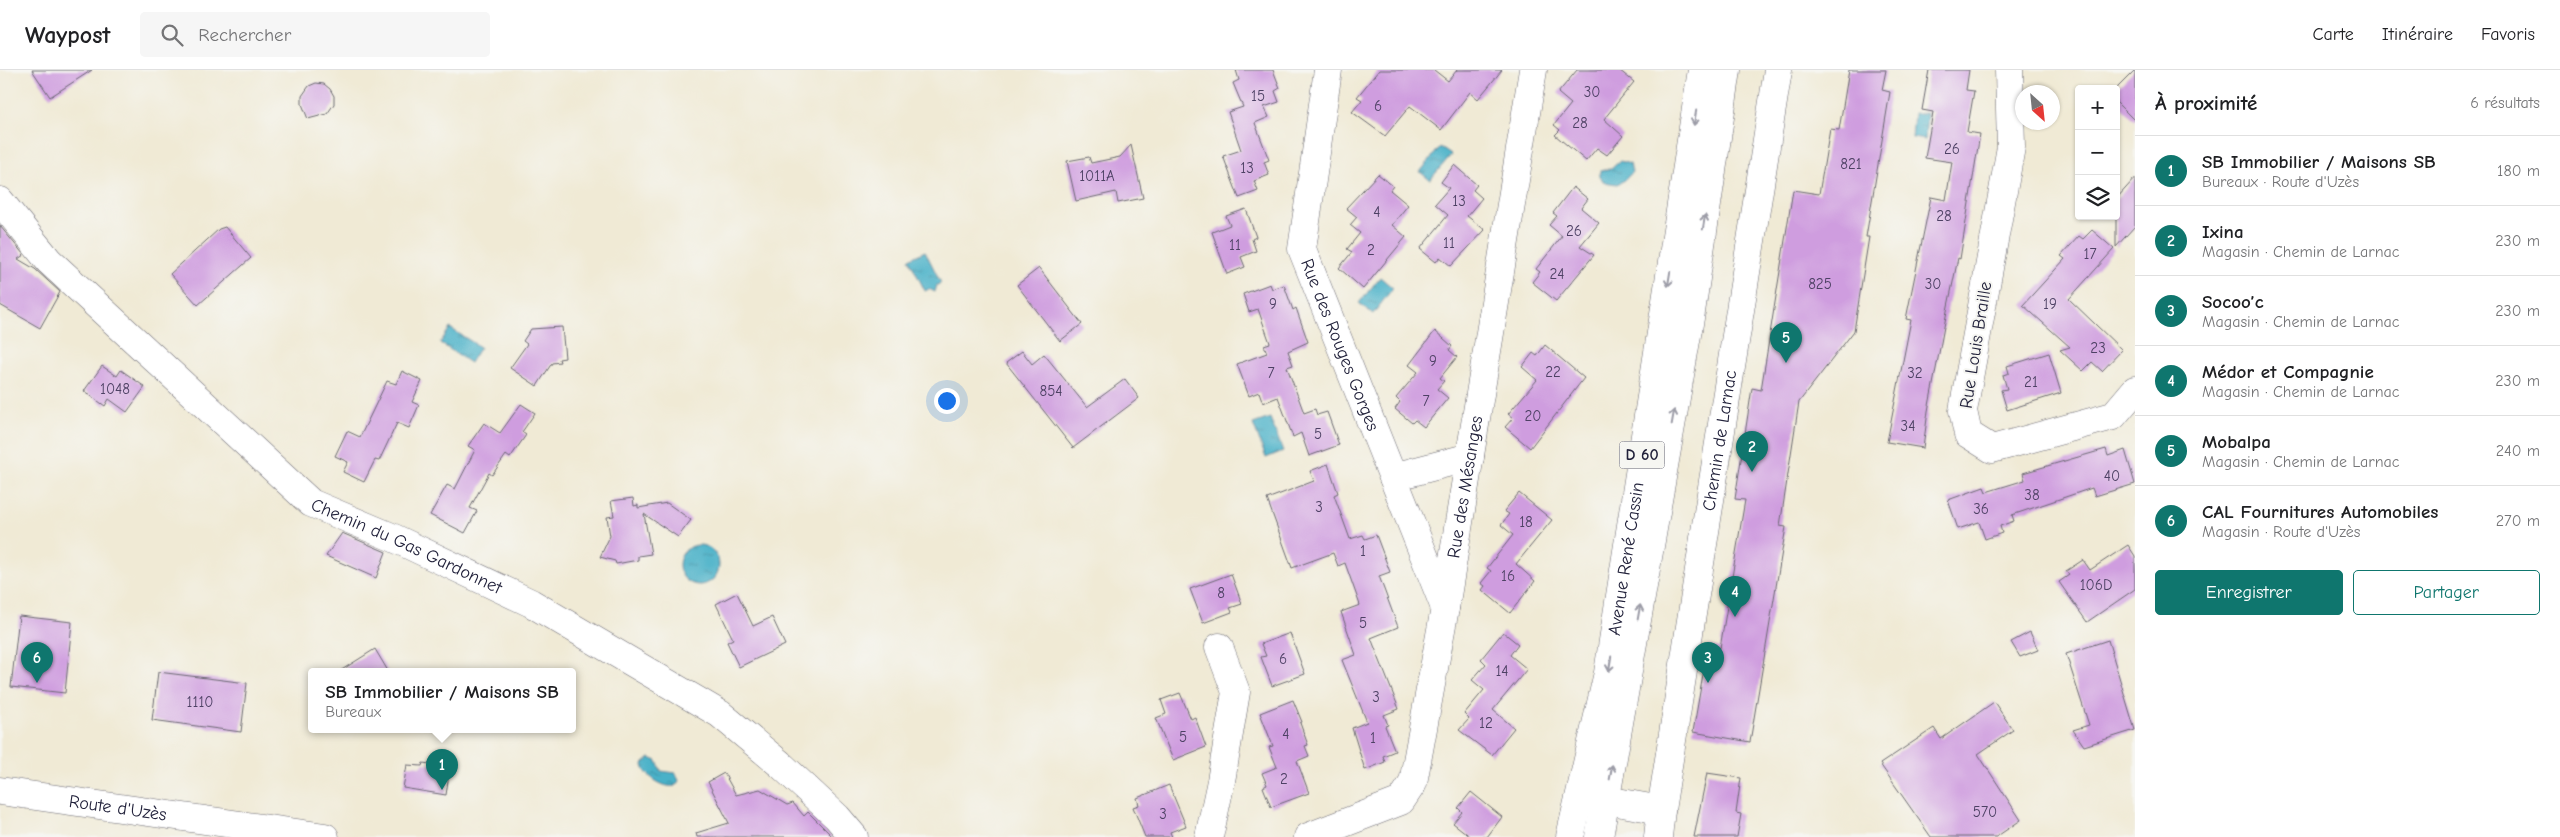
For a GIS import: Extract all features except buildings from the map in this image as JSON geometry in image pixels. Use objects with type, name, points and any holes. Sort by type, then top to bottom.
[{"type":"street","name":"Rue des Rouges Gorges","points":[[1328,70],[1302,249],[1445,608]]},
{"type":"street","name":"Rue des Mésanges","points":[[1308,837],[1401,801],[1413,783],[1445,608],[1533,70]]},
{"type":"street","name":"Avenue René Cassin","points":[[1570,837],[1608,673],[1702,70]]},
{"type":"street","name":"Avenue René Cassin","points":[[1599,837],[1691,312],[1728,70]]},
{"type":"street","name":"Chemin de Larnac","points":[[1658,837],[1778,70]]},
{"type":"street","name":"Rue Louis Braille","points":[[2009,70],[2011,147],[1963,411],[1968,434],[1992,449],[2113,416],[2135,390]]},
{"type":"street","name":"Chemin du Gas Gardonnet","points":[[0,201],[49,261],[311,503],[394,538],[532,603],[720,714],[780,764],[837,817],[854,837]]},
{"type":"street","points":[[1393,477],[1470,456]]},
{"type":"street","points":[[1209,837],[1221,781],[1236,692],[1219,647]]},
{"type":"street","name":"Route d'Uzès","points":[[0,791],[325,837]]},
{"type":"street","points":[[1606,800],[1661,810]]},
{"type":"water","points":[[1914,113],[1927,113],[1925,140],[1912,138]]},
{"type":"water","points":[[1440,147],[1451,155],[1430,180],[1420,172]]},
{"type":"water","points":[[1620,161],[1630,164],[1632,172],[1625,180],[1617,184],[1604,182],[1600,177],[1600,170],[1611,169]]},
{"type":"water","points":[[925,251],[941,283],[937,285],[935,292],[929,289],[925,291],[909,259]]},
{"type":"water","points":[[1380,277],[1393,288],[1373,314],[1359,303]]},
{"type":"water","points":[[450,328],[480,347],[470,363],[440,343]]},
{"type":"water","points":[[1270,418],[1283,451],[1266,458],[1253,424]]},
{"type":"water","points":[[699,545],[713,551],[719,565],[713,579],[699,585],[685,579],[679,565],[685,551]]},
{"type":"water","points":[[650,758],[657,761],[661,771],[676,773],[679,781],[675,786],[665,785],[650,777],[643,764]]},
{"type":"place","name":"Mobalpa","points":[[1786,363]]},
{"type":"place","name":"Ixina","points":[[1752,472]]},
{"type":"place","name":"Médor et Compagnie","points":[[1735,617]]},
{"type":"place","name":"CAL Fournitures Automobiles","points":[[37,683]]},
{"type":"place","name":"Socoo’c","points":[[1708,683]]},
{"type":"place","name":"SB Immobilier / Maisons SB","points":[[442,790]]}]
